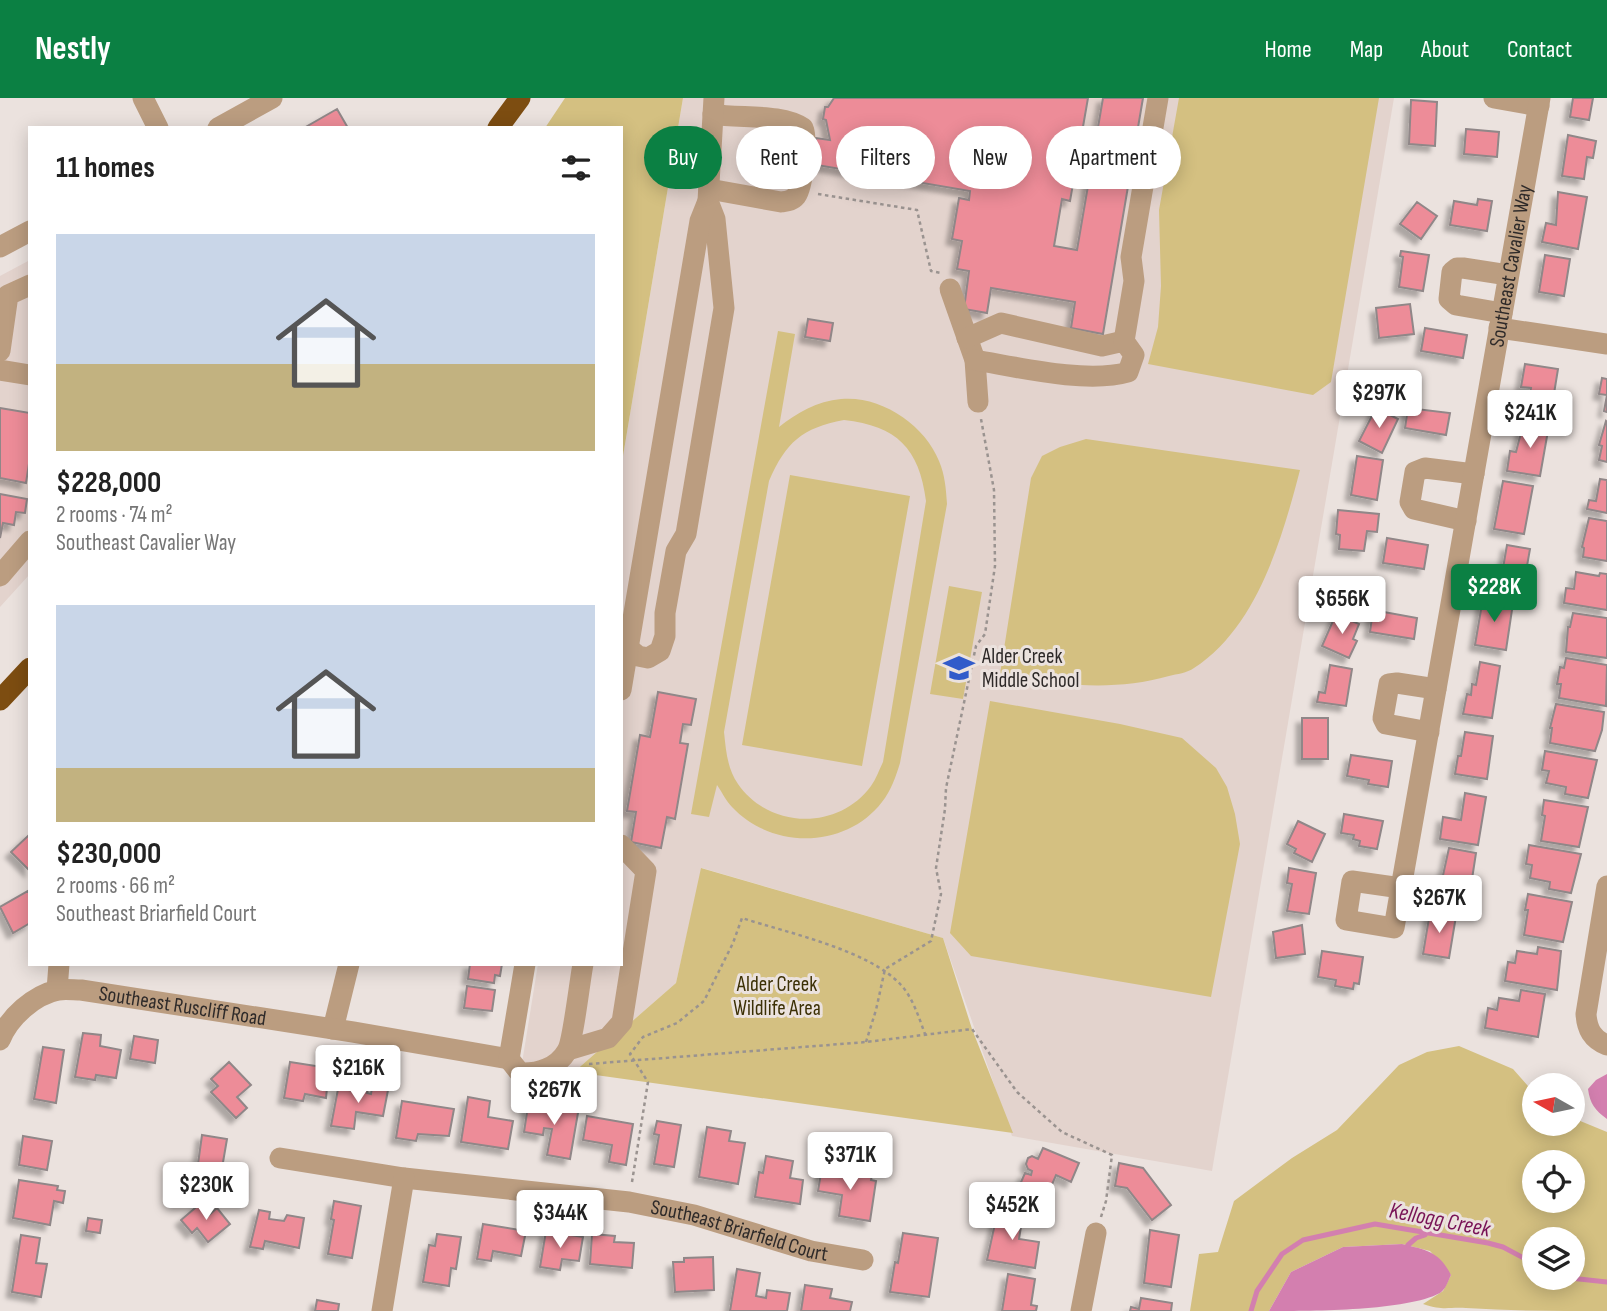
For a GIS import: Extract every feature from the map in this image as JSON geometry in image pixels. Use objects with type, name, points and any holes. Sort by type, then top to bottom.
[{"type":"highway","points":[[499,126],[520,98]]},
{"type":"highway","points":[[0,700],[28,670]]},
{"type":"street","points":[[144,98],[157,126]]},
{"type":"street","points":[[223,126],[272,98]]},
{"type":"street","points":[[975,360],[1046,372],[1111,377],[1128,372],[1134,355],[1124,341],[1134,281],[1131,257],[1158,98]]},
{"type":"street","points":[[1494,98],[1539,102]]},
{"type":"street","name":"Southeast Cavalier Way","points":[[1402,888],[1539,102]]},
{"type":"street","points":[[623,678],[700,220],[708,195],[714,106],[747,116],[796,123],[800,126]]},
{"type":"street","points":[[708,195],[781,202],[791,201],[798,194],[799,189]]},
{"type":"street","points":[[628,648],[638,656],[648,658],[660,650],[665,636],[665,613],[676,551],[686,534],[724,308],[715,219],[708,195]]},
{"type":"street","points":[[0,247],[28,232]]},
{"type":"street","points":[[1508,275],[1457,268],[1452,272],[1449,299],[1457,305],[1501,321],[1607,344]]},
{"type":"street","points":[[0,351],[8,295],[28,286]]},
{"type":"street","points":[[950,289],[975,360],[978,402]]},
{"type":"street","points":[[967,338],[1001,323],[1102,346],[1124,341]]},
{"type":"street","points":[[0,370],[28,375]]},
{"type":"street","points":[[1465,521],[1414,509],[1410,502],[1416,472],[1425,468],[1474,474]]},
{"type":"street","points":[[0,576],[28,543]]},
{"type":"street","points":[[1429,732],[1386,724],[1383,718],[1389,684],[1436,689]]},
{"type":"street","points":[[583,966],[568,1050],[608,1038],[622,1022],[646,871],[623,847]]},
{"type":"street","points":[[1607,886],[1586,1014],[1590,1031],[1599,1042],[1607,1045]]},
{"type":"street","points":[[0,1040],[17,1014],[36,1000],[57,990],[59,966]]},
{"type":"street","points":[[333,1029],[349,966]]},
{"type":"street","points":[[509,1059],[525,966]]},
{"type":"street","name":"Southeast Ruscliff Road","points":[[57,990],[81,990],[509,1059],[520,1073],[534,1074],[550,1068],[568,1050]]},
{"type":"street","name":"Southeast Briarfield Court","points":[[280,1158],[404,1178],[629,1202],[694,1215],[811,1251],[863,1260]]},
{"type":"street","points":[[383,1311],[404,1178]]},
{"type":"street","points":[[1081,1311],[1096,1233]]},
{"type":"path","points":[[806,189],[916,210],[932,271],[950,274],[950,289]]},
{"type":"path","points":[[866,1042],[885,969],[931,941],[941,894],[936,868],[946,788],[976,646],[985,634],[995,566],[994,490],[978,402]]},
{"type":"path","points":[[629,1202],[648,1082],[630,1054],[643,1037],[677,1023],[704,1001],[733,943],[741,918],[857,956],[885,969],[904,988],[918,1013],[925,1034]]},
{"type":"path","points":[[568,1050],[591,1065],[866,1042],[972,1029],[1017,1091],[1062,1132],[1112,1155],[1106,1201],[1096,1233]]},
{"type":"shaded area","name":"Alder Creek Middle School","points":[[683,98],[1394,98],[1212,1171],[1012,1136],[943,938],[702,868],[676,983],[574,1072],[540,1089],[518,1088],[538,966],[623,966],[623,456],[668,189],[722,189],[722,126],[678,126]]},
{"type":"shaded area","points":[[28,261],[28,576],[0,607],[0,276]]},
{"type":"shaded area","points":[[1607,1074],[1607,1119],[1594,1106],[1588,1089],[1596,1080]]},
{"type":"shaded area","points":[[1402,1244],[1425,1250],[1442,1261],[1451,1275],[1440,1293],[1425,1299],[1383,1307],[1269,1311],[1291,1272],[1343,1247]]},
{"type":"green space","points":[[565,98],[683,98],[678,126],[644,126],[644,189],[668,189],[623,456],[623,126],[546,126]]},
{"type":"green space","points":[[1179,98],[1379,98],[1331,382],[1313,395],[1148,364],[1158,327],[1161,286],[1159,210],[1163,189],[1181,189],[1181,126],[1174,126]]},
{"type":"green space","points":[[778,331],[795,334],[779,427],[824,402],[856,399],[871,402],[886,407],[912,425],[932,448],[943,472],[947,504],[900,763],[891,788],[882,802],[867,817],[849,829],[829,836],[788,837],[767,831],[748,821],[732,807],[717,785],[709,817],[691,814]],"holes":[[[844,420],[862,423],[891,434],[902,443],[918,467],[926,501],[883,762],[871,786],[857,801],[841,811],[804,819],[785,816],[767,810],[751,799],[738,784],[729,765],[724,732],[769,481],[782,456],[806,433],[817,427]]]},
{"type":"green space","points":[[1086,439],[1300,470],[1275,552],[1250,606],[1216,651],[1188,671],[1148,681],[1106,685],[1063,684],[1000,674],[1031,478],[1042,456]]},
{"type":"green space","points":[[790,475],[910,496],[862,766],[742,745]]},
{"type":"green space","points":[[949,586],[982,592],[963,699],[930,694]]},
{"type":"green space","points":[[990,701],[1182,738],[1216,768],[1227,787],[1240,844],[1211,997],[971,956],[950,933]]},
{"type":"green space","name":"Alder Creek Wildlife Area","points":[[701,868],[943,938],[972,1029],[1013,1133],[574,1072],[676,983]]},
{"type":"green space","points":[[1459,1046],[1513,1069],[1522,1079],[1522,1136],[1586,1136],[1586,1123],[1607,1132],[1607,1311],[1445,1308],[1423,1304],[1443,1291],[1451,1275],[1430,1251],[1402,1244],[1343,1247],[1291,1272],[1269,1311],[1190,1311],[1199,1254],[1218,1252],[1234,1201],[1292,1158],[1337,1130],[1399,1065],[1427,1052]]},
{"type":"building","points":[[834,98],[1088,98],[1083,126],[1046,126],[1046,189],[1072,189],[1070,201],[1062,199],[1054,246],[1077,250],[1087,189],[1128,189],[1103,334],[1071,328],[1075,302],[991,288],[987,313],[964,309],[969,271],[957,269],[962,241],[952,239],[959,198],[969,200],[970,191],[958,189],[1032,189],[1032,126],[949,126],[949,187],[935,185],[935,126],[836,126],[836,168],[822,166],[822,139],[830,140],[826,120],[823,119],[825,107],[828,107]]},
{"type":"building","points":[[1103,98],[1143,98],[1138,126],[1098,126]]},
{"type":"building","points":[[1573,98],[1593,98],[1589,120],[1570,117]]},
{"type":"building","points":[[1411,100],[1437,102],[1435,146],[1409,144]]},
{"type":"building","points":[[337,109],[347,126],[307,126]]},
{"type":"building","points":[[1466,129],[1499,132],[1497,157],[1464,154]]},
{"type":"building","points":[[1568,135],[1596,141],[1593,158],[1587,157],[1584,179],[1562,176]]},
{"type":"building","points":[[1558,192],[1587,197],[1578,249],[1542,242],[1546,223],[1556,225]]},
{"type":"building","points":[[1478,199],[1492,201],[1487,231],[1450,225],[1454,201],[1477,205]]},
{"type":"building","points":[[1417,202],[1437,216],[1421,239],[1400,224]]},
{"type":"building","points":[[1401,251],[1429,255],[1423,291],[1399,287],[1403,257],[1400,256]]},
{"type":"building","points":[[1545,255],[1570,259],[1564,296],[1539,292]]},
{"type":"building","points":[[1410,304],[1414,334],[1379,338],[1376,308]]},
{"type":"building","points":[[808,319],[833,323],[830,341],[805,337]]},
{"type":"building","points":[[1425,328],[1467,335],[1463,358],[1421,351]]},
{"type":"building","points":[[1525,364],[1558,369],[1550,418],[1516,412],[1519,392],[1530,394],[1531,388],[1521,387]]},
{"type":"building","points":[[1602,378],[1607,379],[1607,395],[1599,394]]},
{"type":"building","points":[[0,408],[28,413],[26,483],[0,478]]},
{"type":"building","points":[[1376,408],[1398,419],[1382,453],[1359,441]]},
{"type":"building","points":[[1408,408],[1450,413],[1446,435],[1405,428]]},
{"type":"building","points":[[1524,421],[1549,425],[1540,476],[1507,471],[1510,451],[1516,452]]},
{"type":"building","points":[[1606,421],[1607,462],[1599,460],[1602,446],[1599,445]]},
{"type":"building","points":[[1357,456],[1383,460],[1377,500],[1351,495]]},
{"type":"building","points":[[1600,479],[1607,480],[1607,513],[1587,509],[1589,500],[1596,501]]},
{"type":"building","points":[[1503,481],[1533,486],[1524,534],[1494,529]]},
{"type":"building","points":[[0,494],[27,499],[25,513],[16,512],[14,525],[3,523],[0,538]]},
{"type":"building","points":[[1338,510],[1379,514],[1377,532],[1367,531],[1364,551],[1339,549],[1340,535],[1336,534]]},
{"type":"building","points":[[1589,518],[1607,521],[1607,561],[1583,557],[1582,547]]},
{"type":"building","points":[[1387,538],[1428,545],[1424,569],[1383,563]]},
{"type":"building","points":[[1507,545],[1530,549],[1522,594],[1486,589],[1490,566],[1503,568]]},
{"type":"building","points":[[1576,572],[1599,576],[1600,573],[1607,574],[1607,610],[1564,603],[1566,588],[1574,589]]},
{"type":"building","points":[[1483,598],[1513,603],[1506,650],[1475,645]]},
{"type":"building","points":[[1373,610],[1417,618],[1414,639],[1370,632]]},
{"type":"building","points":[[1573,613],[1607,618],[1607,658],[1566,652],[1568,627]]},
{"type":"building","points":[[1336,614],[1359,624],[1353,639],[1357,641],[1349,658],[1322,646]]},
{"type":"building","points":[[1566,658],[1607,665],[1606,706],[1559,698],[1561,684],[1557,684],[1560,667],[1564,668]]},
{"type":"building","points":[[1480,662],[1500,666],[1492,718],[1463,714],[1467,694],[1471,695],[1472,684],[1476,685]]},
{"type":"building","points":[[1330,665],[1352,669],[1346,706],[1317,702],[1319,692],[1325,693]]},
{"type":"building","points":[[658,692],[696,699],[691,725],[683,724],[680,743],[688,744],[675,819],[667,817],[661,848],[631,842],[636,812],[627,811],[640,735],[650,737]]},
{"type":"building","points":[[1556,704],[1604,712],[1595,751],[1550,743],[1550,728]]},
{"type":"building","points":[[1302,718],[1328,718],[1328,759],[1302,759]]},
{"type":"building","points":[[1465,732],[1493,736],[1487,779],[1455,774]]},
{"type":"building","points":[[1545,751],[1597,760],[1588,798],[1565,794],[1566,787],[1546,783],[1549,771],[1542,770]]},
{"type":"building","points":[[1351,755],[1392,761],[1388,787],[1368,784],[1369,780],[1347,776]]},
{"type":"building","points":[[1465,793],[1486,797],[1478,845],[1440,839],[1443,817],[1461,820]]},
{"type":"building","points":[[1544,800],[1588,807],[1579,847],[1541,841],[1545,816],[1542,815]]},
{"type":"building","points":[[1344,814],[1383,821],[1377,849],[1359,846],[1360,841],[1353,839],[1354,835],[1341,833]]},
{"type":"building","points":[[1298,821],[1325,834],[1312,862],[1294,853],[1296,849],[1287,844]]},
{"type":"building","points":[[28,836],[28,869],[11,852]]},
{"type":"building","points":[[1529,845],[1581,854],[1571,893],[1549,889],[1550,882],[1530,878],[1532,865],[1526,864]]},
{"type":"building","points":[[1449,848],[1476,853],[1468,905],[1432,899],[1435,879],[1442,880]]},
{"type":"building","points":[[1289,868],[1316,873],[1309,914],[1287,911],[1292,884],[1287,883]]},
{"type":"building","points":[[28,891],[28,924],[13,933],[0,907]]},
{"type":"building","points":[[1528,894],[1572,902],[1563,942],[1524,935]]},
{"type":"building","points":[[1430,912],[1456,916],[1449,958],[1423,954]]},
{"type":"building","points":[[1302,925],[1305,954],[1276,958],[1273,932]]},
{"type":"building","points":[[1538,947],[1561,951],[1557,990],[1505,981],[1508,962],[1515,963],[1517,951],[1537,954]]},
{"type":"building","points":[[1322,951],[1363,957],[1359,984],[1354,983],[1353,989],[1335,986],[1336,980],[1318,977]]},
{"type":"building","points":[[470,966],[502,966],[500,976],[495,975],[494,983],[468,979]]},
{"type":"building","points":[[467,986],[495,990],[492,1011],[464,1008]]},
{"type":"building","points":[[1521,990],[1545,994],[1538,1037],[1485,1028],[1488,1008],[1497,1010],[1499,998],[1519,1001]]},
{"type":"building","points":[[83,1033],[101,1035],[100,1046],[121,1050],[116,1078],[96,1075],[95,1080],[75,1077]]},
{"type":"building","points":[[134,1036],[158,1040],[155,1063],[130,1059]]},
{"type":"building","points":[[43,1047],[64,1050],[56,1103],[34,1099]]},
{"type":"building","points":[[229,1062],[251,1085],[237,1097],[247,1108],[236,1118],[211,1092],[218,1086],[211,1079]]},
{"type":"building","points":[[290,1062],[329,1068],[326,1098],[305,1094],[303,1101],[284,1098]]},
{"type":"building","points":[[358,1083],[369,1085],[367,1093],[371,1094],[372,1088],[388,1090],[383,1116],[356,1112],[354,1129],[331,1126],[338,1089],[357,1091]]},
{"type":"building","points":[[468,1097],[490,1101],[488,1117],[513,1121],[508,1149],[461,1142]]},
{"type":"building","points":[[402,1101],[454,1109],[449,1136],[418,1134],[416,1141],[396,1138]]},
{"type":"building","points":[[548,1102],[579,1107],[570,1159],[547,1155],[552,1129],[544,1128],[543,1135],[524,1132],[528,1106],[546,1109]]},
{"type":"building","points":[[587,1116],[633,1124],[626,1165],[609,1162],[612,1145],[583,1140]]},
{"type":"building","points":[[657,1121],[681,1125],[674,1167],[654,1164],[659,1135],[654,1134]]},
{"type":"building","points":[[707,1127],[731,1131],[729,1141],[745,1143],[738,1184],[699,1177]]},
{"type":"building","points":[[202,1135],[227,1139],[222,1168],[198,1164]]},
{"type":"building","points":[[23,1136],[52,1141],[47,1170],[19,1165]]},
{"type":"building","points":[[1043,1148],[1079,1163],[1071,1182],[1056,1175],[1042,1208],[1015,1196],[1025,1173],[1031,1175],[1032,1171],[1026,1164],[1028,1158],[1032,1156],[1038,1159]]},
{"type":"building","points":[[766,1156],[793,1161],[790,1178],[803,1180],[800,1204],[755,1197],[759,1172],[763,1173]]},
{"type":"building","points":[[1119,1163],[1143,1168],[1171,1205],[1152,1220],[1127,1188],[1115,1186]]},
{"type":"building","points":[[822,1167],[872,1175],[871,1180],[876,1181],[870,1221],[839,1216],[842,1195],[818,1191]]},
{"type":"building","points":[[19,1180],[58,1186],[57,1190],[65,1191],[63,1203],[54,1201],[50,1225],[13,1218]]},
{"type":"building","points":[[334,1201],[361,1206],[352,1258],[328,1254],[334,1220],[331,1219]]},
{"type":"building","points":[[201,1203],[209,1212],[208,1216],[217,1208],[230,1224],[208,1242],[197,1228],[192,1233],[181,1220]]},
{"type":"building","points":[[259,1210],[270,1212],[269,1219],[284,1221],[287,1215],[304,1218],[299,1248],[265,1241],[263,1249],[250,1247]]},
{"type":"building","points":[[998,1210],[1023,1214],[1019,1239],[1039,1242],[1035,1268],[987,1260]]},
{"type":"building","points":[[88,1218],[102,1220],[100,1233],[86,1231]]},
{"type":"building","points":[[483,1224],[526,1231],[521,1256],[493,1251],[491,1261],[477,1259]]},
{"type":"building","points":[[1150,1230],[1179,1235],[1171,1287],[1144,1283]]},
{"type":"building","points":[[546,1231],[583,1237],[579,1261],[562,1259],[560,1270],[540,1267]]},
{"type":"building","points":[[903,1233],[938,1238],[929,1297],[890,1292]]},
{"type":"building","points":[[437,1234],[461,1237],[456,1269],[451,1268],[449,1286],[423,1282],[429,1245],[435,1246]]},
{"type":"building","points":[[592,1234],[615,1236],[614,1242],[634,1243],[632,1268],[590,1264]]},
{"type":"building","points":[[21,1235],[40,1238],[36,1263],[47,1264],[41,1297],[12,1292]]},
{"type":"building","points":[[713,1257],[714,1290],[675,1292],[673,1262],[684,1262],[684,1258]]},
{"type":"building","points":[[737,1269],[760,1273],[756,1296],[766,1298],[767,1290],[790,1293],[787,1311],[730,1311]]},
{"type":"building","points":[[1008,1274],[1035,1279],[1031,1305],[1037,1306],[1036,1311],[1002,1311]]},
{"type":"building","points":[[805,1285],[832,1289],[830,1298],[852,1302],[850,1311],[801,1311]]},
{"type":"building","points":[[1141,1298],[1172,1303],[1171,1311],[1130,1311],[1131,1307],[1139,1309]]},
{"type":"building","points":[[317,1300],[339,1304],[338,1311],[315,1311]]},
{"type":"waterway","name":"Kellogg Creek","points":[[1251,1311],[1257,1291],[1282,1254],[1303,1240],[1375,1224],[1488,1243],[1522,1257]]},
{"type":"waterway","points":[[1408,1245],[1425,1235]]},
{"type":"waterway","name":"Kellogg Creek","points":[[1585,1280],[1607,1282]]},
{"type":"place","name":"Alder Creek Middle School","points":[[959,668]]}]
